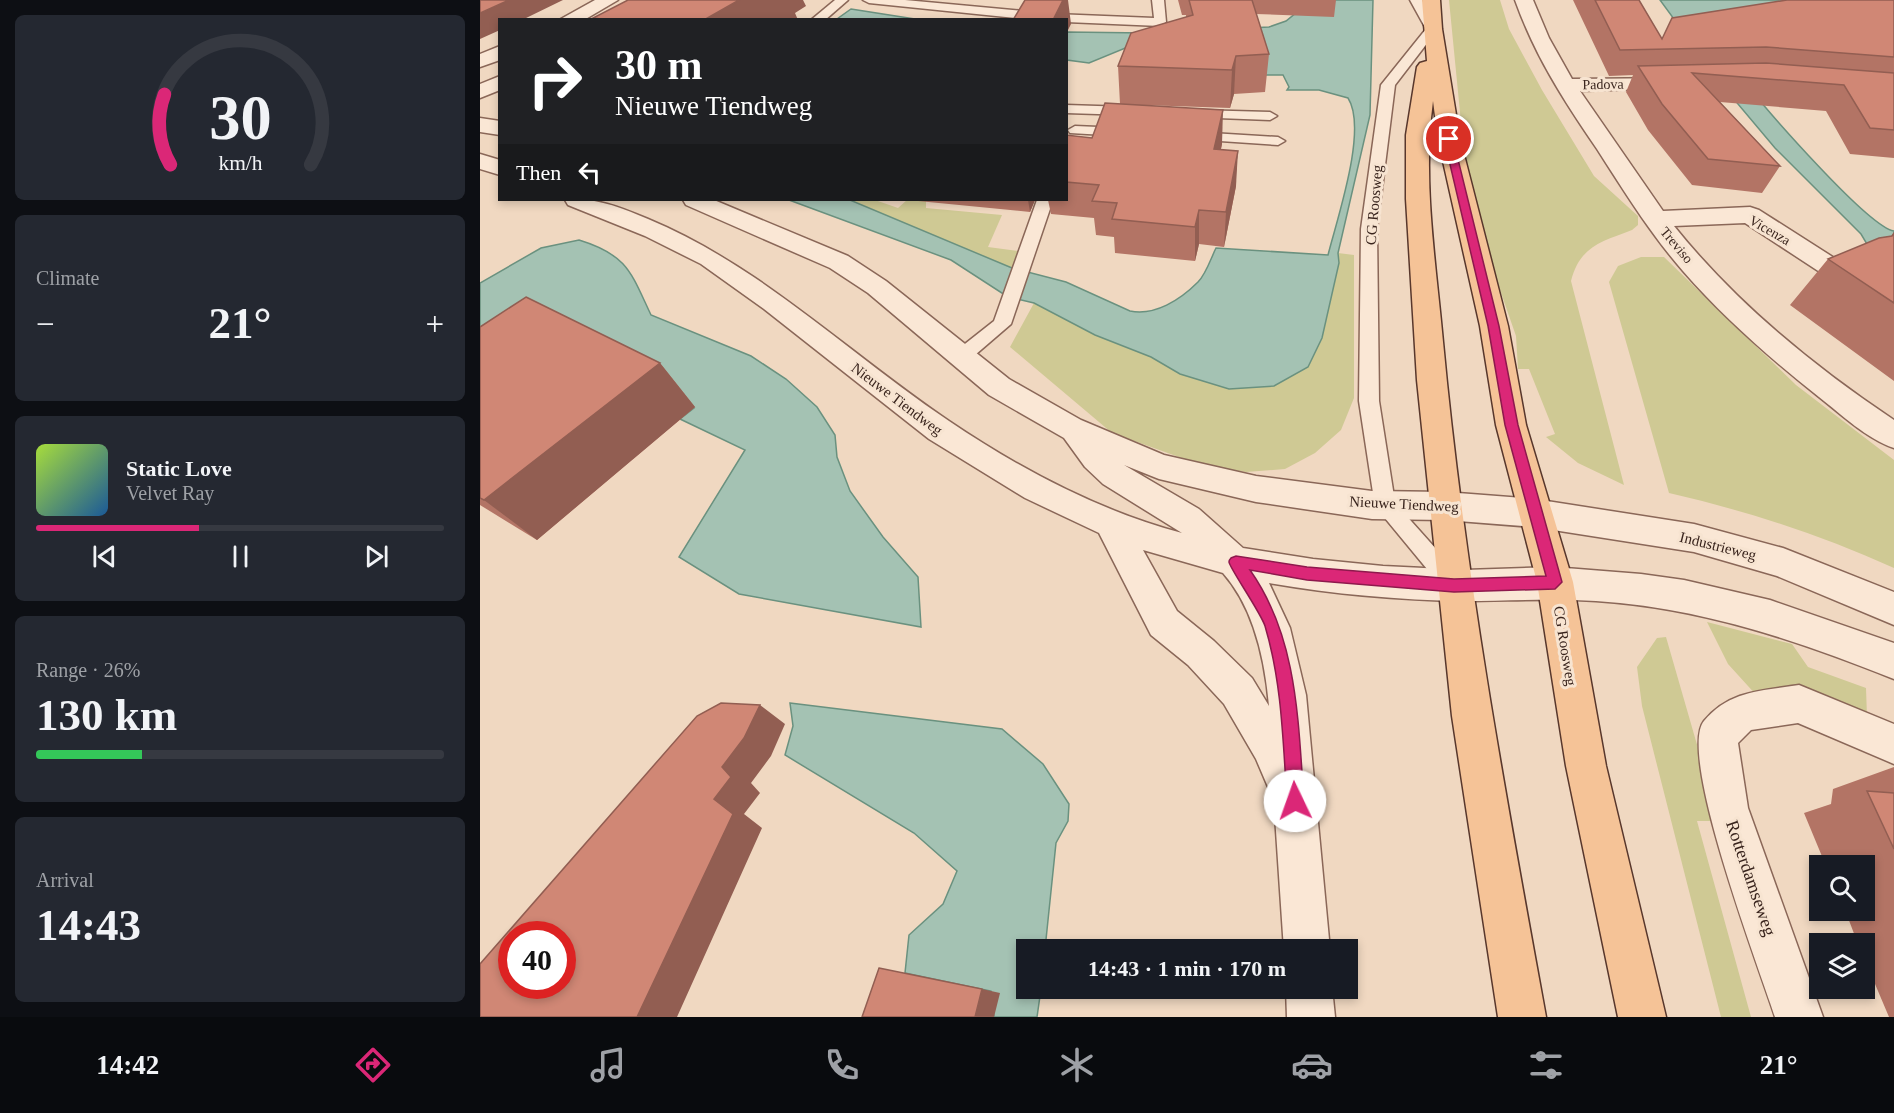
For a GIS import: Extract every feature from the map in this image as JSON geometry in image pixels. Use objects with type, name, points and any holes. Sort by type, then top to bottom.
[{"type":"main road","points":[[1431,15],[1417,135],[1418,199],[1445,506],[1472,716],[1522,1017]]},
{"type":"main road","name":"CG Roosweg","points":[[1431,15],[1460,192],[1494,326],[1511,425],[1555,582],[1586,766],[1642,1017]]},
{"type":"street","points":[[572,18],[609,0]]},
{"type":"street","name":"Treviso","points":[[1524,0],[1536,35],[1564,85],[1655,219],[1705,279],[1780,348],[1894,436]]},
{"type":"street","points":[[480,61],[498,53]]},
{"type":"street","name":"Padova","points":[[1564,85],[1689,82]]},
{"type":"street","points":[[480,92],[498,83]]},
{"type":"street","points":[[480,125],[498,128]]},
{"type":"street","points":[[480,161],[498,167]]},
{"type":"street","name":"Nieuwe Tiendweg","points":[[579,201],[677,243],[724,267],[906,408],[976,456],[1112,525],[1236,562],[1307,574],[1454,585],[1555,582]]},
{"type":"street","name":"Nieuwe Tiendweg","points":[[697,201],[839,262],[877,287],[999,387],[1070,428],[1159,466],[1256,489],[1385,506],[1445,506],[1534,513]]},
{"type":"street","name":"Vicenza","points":[[1655,219],[1750,215],[1841,274]]},
{"type":"street","name":"Nieuwe Tiendweg","points":[[1070,428],[1107,469],[1190,521],[1236,562]]},
{"type":"street","name":"Industrieweg","points":[[1534,513],[1694,538],[1738,549],[1783,563],[1894,609]]},
{"type":"street","points":[[1112,525],[1164,623],[1201,653],[1238,691],[1270,745],[1295,801]]},
{"type":"street","points":[[1236,562],[1255,590],[1271,623],[1283,666],[1289,708],[1306,939]]},
{"type":"street","points":[[1555,582],[1664,593],[1740,606],[1894,660]]},
{"type":"street","name":"Rotterdamseweg","points":[[1799,1017],[1727,808],[1717,736],[1741,713],[1799,705],[1894,744]]},
{"type":"street","points":[[1310,999],[1311,1017]]},
{"type":"lane","points":[[820,18],[842,0]]},
{"type":"lane","points":[[869,0],[1055,18]]},
{"type":"lane","points":[[1158,0],[1160,22]]},
{"type":"lane","name":"CG Roosweg","points":[[1385,506],[1369,401],[1369,229],[1388,85],[1431,15],[1416,0]]},
{"type":"lane","points":[[1068,18],[1174,21]]},
{"type":"lane","points":[[1068,109],[1141,112]]},
{"type":"lane","points":[[1176,113],[1270,116]]},
{"type":"lane","points":[[1071,129],[1135,133]]},
{"type":"lane","points":[[1182,136],[1278,141]]},
{"type":"lane","points":[[962,356],[990,336],[1002,324],[1029,252],[1045,201]]},
{"type":"lane","points":[[1385,506],[1454,585]]},
{"type":"shaded area","points":[[1298,0],[1373,0],[1370,115],[1338,253],[1339,263],[1322,338],[1308,367],[1274,386],[1229,389],[1180,374],[1151,357],[1095,335],[1034,303],[1008,297],[951,260],[792,201],[852,201],[1012,268],[1066,282],[1130,311],[1139,312],[1158,309],[1191,289],[1201,279],[1216,248],[1328,255],[1344,198],[1353,152],[1355,131],[1353,112],[1348,98],[1319,90],[1287,90],[1289,87],[1283,75],[1263,75],[1135,44],[1089,63],[1068,60],[1068,32],[1146,33],[1269,27],[1286,21],[1297,12]]},
{"type":"shaded area","points":[[1449,0],[1500,0],[1509,29],[1542,90],[1594,176],[1638,216],[1638,225],[1632,230],[1601,242],[1586,253],[1575,269],[1571,281],[1624,485],[1578,463],[1546,437],[1555,434],[1529,369],[1518,369],[1516,336],[1490,261],[1464,153]]},
{"type":"shaded area","points":[[1660,0],[1801,0],[1715,75]]},
{"type":"shaded area","points":[[851,9],[909,18],[838,18]]},
{"type":"shaded area","points":[[1746,84],[1841,190],[1881,225],[1894,231],[1894,275],[1880,266],[1861,234],[1775,148],[1722,85]]},
{"type":"shaded area","points":[[852,201],[878,201],[898,208],[906,201],[926,201],[926,208],[1002,215],[988,247],[1018,251],[1012,268]]},
{"type":"shaded area","points":[[579,240],[608,252],[626,267],[651,315],[751,356],[786,379],[817,407],[835,435],[837,457],[850,491],[883,537],[918,577],[921,627],[739,594],[679,557],[745,450],[680,419],[694,408],[480,328],[480,283],[541,248]]},
{"type":"shaded area","points":[[1338,253],[1354,255],[1354,398],[1341,430],[1315,453],[1285,469],[1246,472],[1204,466],[1112,433],[1010,347],[1034,303],[1095,335],[1151,357],[1180,374],[1308,367],[1322,338],[1339,263]]},
{"type":"shaded area","points":[[1641,257],[1664,257],[1796,385],[1894,460],[1894,568],[1783,525],[1669,493],[1609,282],[1618,266]]},
{"type":"shaded area","points":[[1707,622],[1792,644],[1808,667],[1866,688],[1867,717],[1758,697],[1728,664]]},
{"type":"shaded area","points":[[1666,637],[1719,821],[1697,821],[1751,1017],[1721,1017],[1642,706],[1637,667],[1657,638]]},
{"type":"shaded area","points":[[790,703],[1002,729],[1043,764],[1069,804],[1068,821],[1056,843],[1046,939],[1016,939],[1016,999],[1040,999],[1037,1017],[994,1017],[991,991],[905,973],[909,935],[943,904],[957,871],[914,833],[785,755],[793,726]]},
{"type":"building","points":[[480,0],[509,0],[480,13]]},
{"type":"building","points":[[628,0],[739,0],[708,18],[593,18]]},
{"type":"building","points":[[1025,0],[1063,0],[1054,18],[1014,18]]},
{"type":"building","points":[[1189,0],[1252,0],[1269,54],[1236,56],[1232,70],[1118,66],[1131,33],[1193,15]]},
{"type":"building","points":[[1595,0],[1639,0],[1662,39],[1672,18],[1787,0],[1894,0],[1894,57],[1766,47],[1620,50]]},
{"type":"building","points":[[1766,63],[1894,73],[1894,130],[1870,128],[1844,85],[1692,73],[1780,166],[1708,159],[1662,104],[1638,66]]},
{"type":"building","points":[[1105,103],[1223,110],[1214,149],[1238,151],[1226,212],[1199,210],[1195,227],[1112,219],[1117,203],[1092,201],[1099,185],[1068,182],[1068,135],[1092,138]]},
{"type":"building","points":[[1894,233],[1894,303],[1828,259],[1879,238],[1892,236]]},
{"type":"building","points":[[526,297],[660,363],[484,500],[480,498],[480,327]]},
{"type":"building","points":[[721,703],[760,705],[744,738],[722,767],[731,777],[714,799],[733,814],[637,1017],[480,1017],[480,964],[498,943],[498,999],[576,999],[576,921],[518,921],[697,716]]},
{"type":"building","points":[[1867,791],[1894,793],[1894,849]]},
{"type":"building","points":[[879,968],[982,989],[975,1017],[862,1017]]},
{"type":"route","points":[[1295,801],[1293,746],[1283,666],[1271,623],[1255,590],[1236,562],[1307,574],[1454,585],[1555,582],[1511,425],[1494,326],[1462,202],[1449,139]]}]
